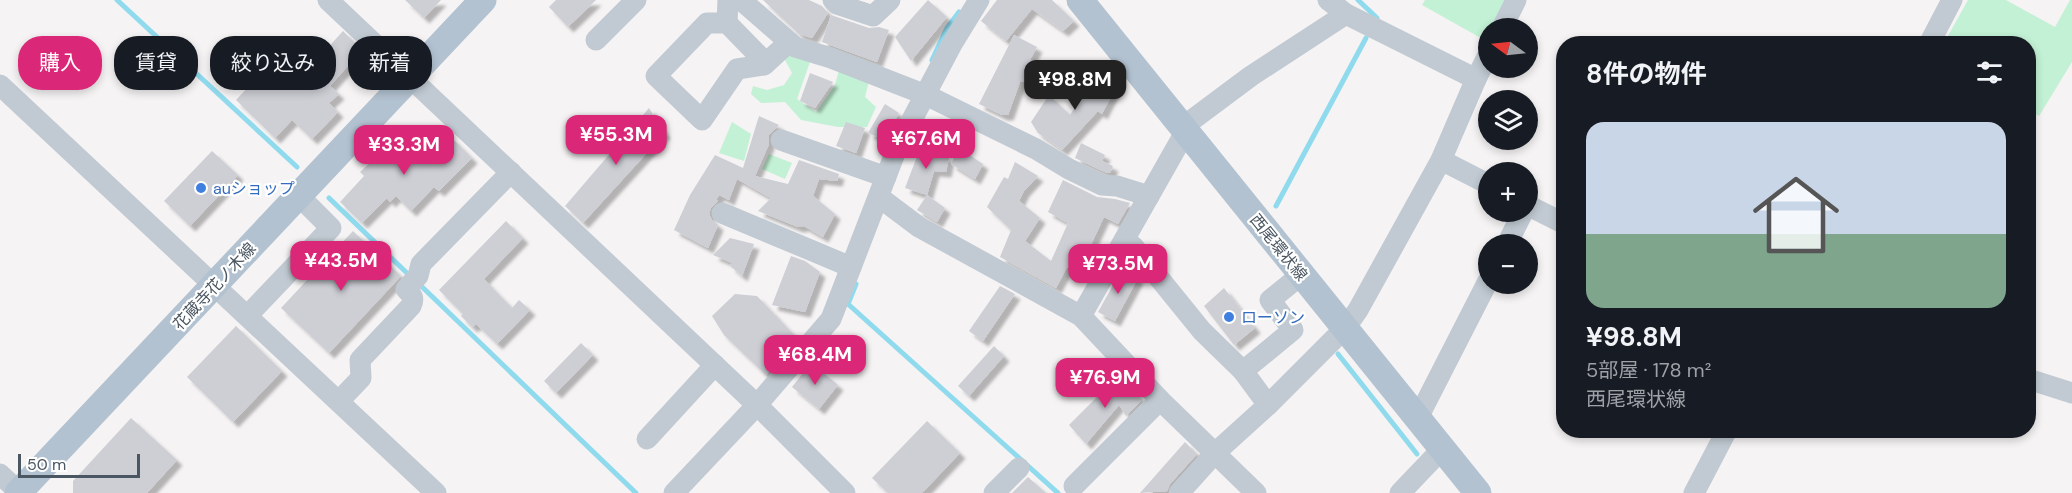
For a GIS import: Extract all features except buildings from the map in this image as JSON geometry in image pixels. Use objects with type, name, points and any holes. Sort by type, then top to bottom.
[{"type":"main road","name":"花蔵寺花ノ木線","points":[[432,54],[483,0]]},
{"type":"main road","name":"西尾環状線","points":[[1080,0],[1478,493]]},
{"type":"main road","name":"花蔵寺花ノ木線","points":[[14,488],[214,285],[399,90]]},
{"type":"street","points":[[328,0],[366,36]]},
{"type":"street","points":[[596,40],[636,0]]},
{"type":"street","points":[[727,23],[728,0]]},
{"type":"street","points":[[741,0],[795,47],[918,91],[1102,184],[1149,196]]},
{"type":"street","points":[[833,0],[837,4],[873,16],[890,0]]},
{"type":"street","points":[[1328,0],[1346,14],[1476,79]]},
{"type":"street","points":[[1507,18],[1516,0]]},
{"type":"street","points":[[1933,36],[1952,0]]},
{"type":"street","points":[[674,493],[757,405],[831,319],[918,91],[952,44],[973,2]]},
{"type":"street","points":[[1081,315],[1192,120],[1251,76],[1346,14]]},
{"type":"street","points":[[766,63],[727,23],[707,23],[656,76],[702,120],[737,69],[766,63],[789,42]]},
{"type":"street","points":[[1179,493],[1215,453],[1268,405],[1346,327],[1358,310],[1441,160],[1478,75]]},
{"type":"street","points":[[0,85],[436,493]]},
{"type":"street","points":[[423,90],[757,405],[845,493]]},
{"type":"street","points":[[781,140],[886,177]]},
{"type":"street","points":[[1441,160],[1478,179]]},
{"type":"street","points":[[339,401],[361,378],[360,360],[411,306],[412,295],[406,289],[415,279],[421,264],[510,172]]},
{"type":"street","points":[[248,315],[331,228],[298,196]]},
{"type":"street","points":[[879,197],[920,227],[1081,315],[1160,400],[1256,493]]},
{"type":"street","points":[[1538,210],[1556,220]]},
{"type":"street","points":[[722,213],[851,267]]},
{"type":"street","points":[[1133,246],[1202,331],[1243,371],[1268,405]]},
{"type":"street","points":[[1243,371],[1293,330],[1270,300],[1301,275]]},
{"type":"street","points":[[1419,419],[1481,294]]},
{"type":"street","points":[[647,439],[715,365]]},
{"type":"street","points":[[2036,382],[2072,393]]},
{"type":"street","points":[[1074,486],[1160,400]]},
{"type":"street","points":[[1694,493],[1723,438]]},
{"type":"street","points":[[1400,493],[1442,449]]},
{"type":"street","points":[[994,493],[1018,468]]},
{"type":"green space","points":[[1425,0],[1507,0],[1499,18],[1478,18],[1478,36],[1422,5]]},
{"type":"green space","points":[[1968,0],[2006,0],[2055,27],[2072,0],[2072,62],[2039,116],[2036,114],[2036,36],[1948,36]]},
{"type":"green space","points":[[793,49],[811,59],[797,99],[816,112],[835,85],[839,70],[869,81],[865,97],[876,107],[867,127],[838,127],[801,120],[785,102],[761,103],[751,94],[753,86],[767,90],[784,85],[792,73],[784,58]]},
{"type":"green space","points":[[732,122],[751,134],[744,161],[719,153]]},
{"type":"green space","points":[[769,154],[792,163],[785,179],[762,169]]},
{"type":"waterway","points":[[117,0],[297,167]]},
{"type":"waterway","points":[[1358,0],[1377,18]]},
{"type":"waterway","points":[[932,60],[947,28],[959,12]]},
{"type":"waterway","points":[[1276,206],[1366,38]]},
{"type":"waterway","points":[[329,198],[410,276]]},
{"type":"waterway","points":[[417,282],[636,493]]},
{"type":"waterway","points":[[856,284],[848,304],[1058,493]]},
{"type":"waterway","points":[[1338,354],[1417,454]]},
{"type":"place","name":"auショップ","points":[[201,188]]},
{"type":"place","name":"ローソン","points":[[1229,317]]}]
